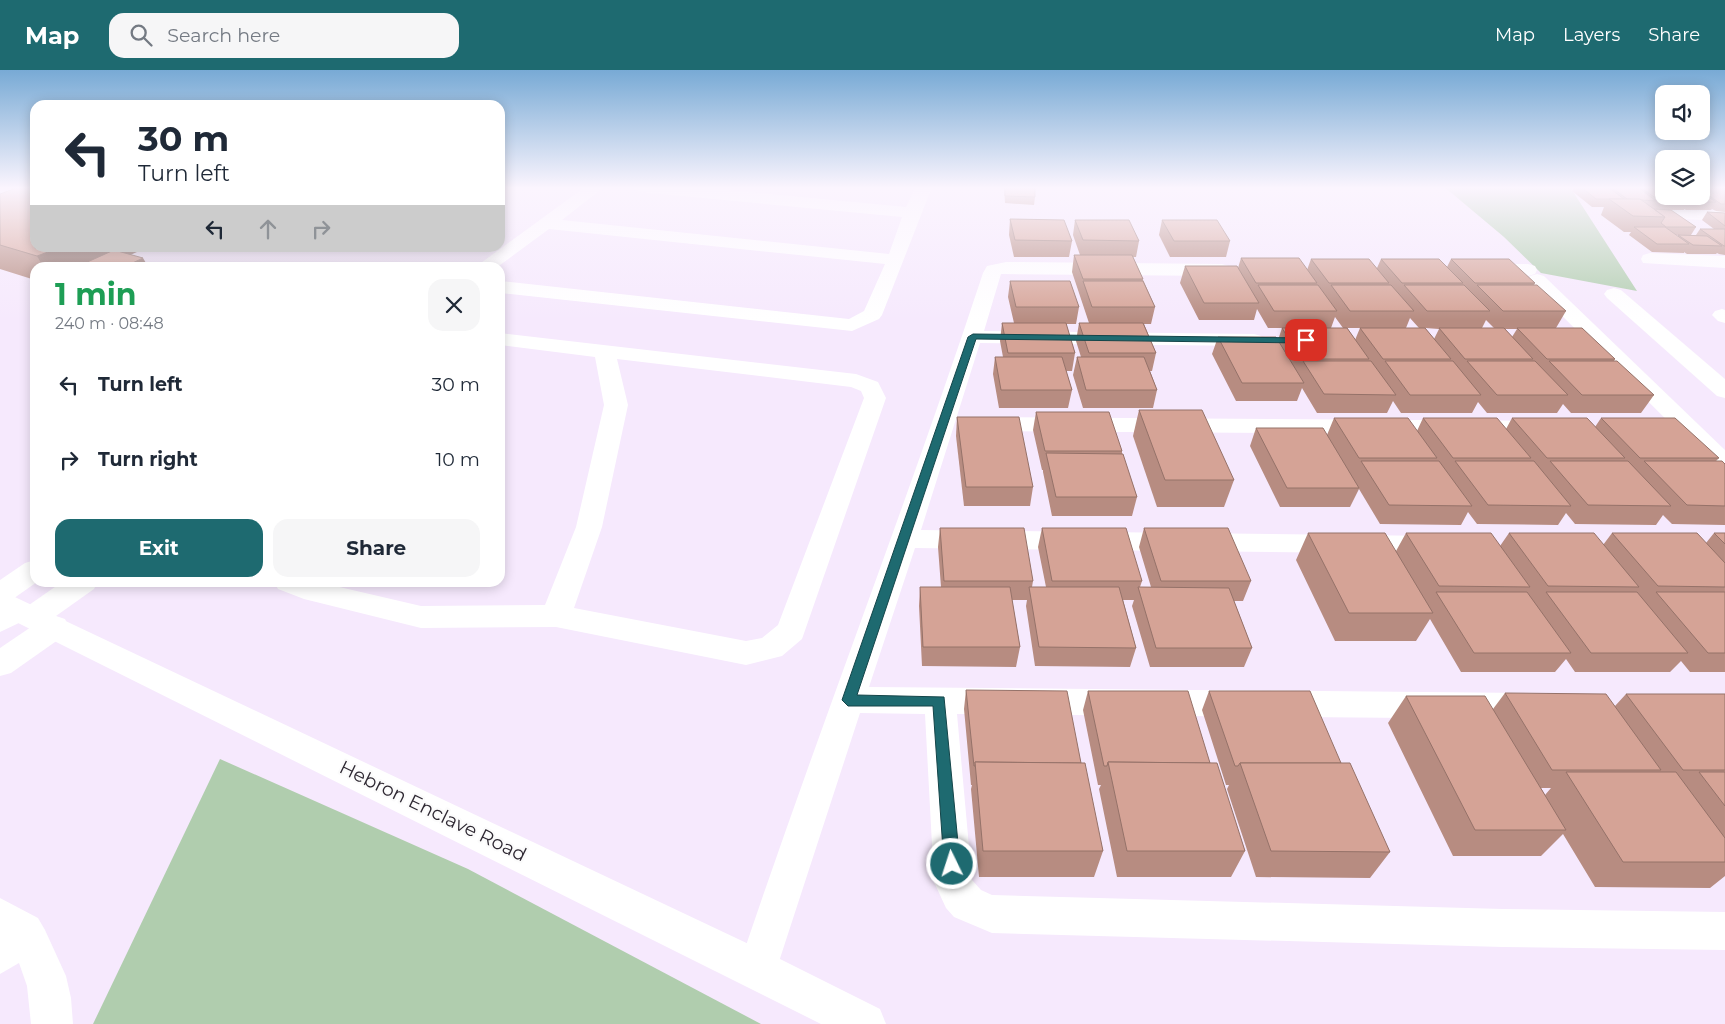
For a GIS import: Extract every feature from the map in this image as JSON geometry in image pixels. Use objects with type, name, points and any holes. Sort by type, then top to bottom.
[{"type":"street","points":[[492,262],[535,232]]},
{"type":"street","points":[[619,232],[896,260]]},
{"type":"street","points":[[505,288],[852,325],[872,315],[896,260],[906,232]]},
{"type":"street","points":[[1650,259],[1725,262]]},
{"type":"street","points":[[758,969],[791,863],[973,337],[992,273],[999,268],[1235,270]]},
{"type":"street","points":[[1469,270],[1532,275],[1725,464]]},
{"type":"street","points":[[1614,294],[1725,391]]},
{"type":"street","points":[[973,337],[1272,340]]},
{"type":"street","points":[[311,587],[422,617],[556,616],[746,653],[771,648],[791,631],[875,398],[870,386],[856,381],[505,340]]},
{"type":"street","points":[[1571,343],[1601,344]]},
{"type":"street","points":[[556,616],[589,527],[616,405],[605,352]]},
{"type":"street","points":[[943,424],[1569,428]]},
{"type":"street","points":[[1658,429],[1688,429]]},
{"type":"street","points":[[904,539],[1458,546]]},
{"type":"street","points":[[0,664],[17,612],[30,582]]},
{"type":"street","points":[[17,612],[73,587]]},
{"type":"street","name":"Hebron Enclave Road","points":[[17,612],[758,969],[865,1024]]},
{"type":"street","points":[[848,700],[1566,706]]},
{"type":"street","points":[[940,700],[953,882],[959,897],[972,908],[992,914],[1503,928],[1725,931]]},
{"type":"street","points":[[8,934],[42,962],[52,999],[52,1024]]},
{"type":"green space","points":[[1497,232],[1599,232],[1637,291],[1541,273]]},
{"type":"green space","points":[[220,759],[468,869],[761,1024],[93,1024]]},
{"type":"building","points":[[0,232],[30,232],[30,252],[48,252],[37,256],[0,245]]},
{"type":"building","points":[[1013,232],[1068,232],[1072,241],[1015,240]]},
{"type":"building","points":[[1080,232],[1134,232],[1139,241],[1083,240]]},
{"type":"building","points":[[1169,232],[1224,232],[1230,241],[1174,241]]},
{"type":"building","points":[[1640,232],[1671,232],[1689,244],[1657,244]]},
{"type":"building","points":[[1704,232],[1725,232],[1724,246]]},
{"type":"building","points":[[1678,235],[1707,236],[1722,246],[1693,245]]},
{"type":"building","points":[[110,252],[121,252],[143,258],[135,262],[87,262]]},
{"type":"building","points":[[1074,255],[1132,255],[1143,279],[1083,279]]},
{"type":"building","points":[[1241,258],[1299,258],[1317,283],[1256,283]]},
{"type":"building","points":[[1311,259],[1369,259],[1389,283],[1329,283]]},
{"type":"building","points":[[1381,259],[1439,259],[1463,283],[1402,283]]},
{"type":"building","points":[[1451,259],[1509,259],[1535,283],[1475,283]]},
{"type":"building","points":[[1185,266],[1237,266],[1259,303],[1204,303]]},
{"type":"building","points":[[1010,281],[1070,281],[1079,307],[1016,307]]},
{"type":"building","points":[[1083,281],[1143,281],[1155,307],[1092,307]]},
{"type":"building","points":[[1258,285],[1318,285],[1337,311],[1274,311]]},
{"type":"building","points":[[1331,285],[1391,285],[1414,311],[1350,311]]},
{"type":"building","points":[[1404,285],[1464,285],[1490,311],[1427,311]]},
{"type":"building","points":[[1477,285],[1537,285],[1566,311],[1503,311]]},
{"type":"building","points":[[1002,323],[1066,323],[1075,353],[1008,353]]},
{"type":"building","points":[[1079,323],[1143,323],[1156,353],[1089,353]]},
{"type":"building","points":[[1282,328],[1347,328],[1369,359],[1301,359]]},
{"type":"building","points":[[1360,328],[1425,328],[1451,359],[1383,359]]},
{"type":"building","points":[[1439,328],[1504,328],[1533,359],[1465,359]]},
{"type":"building","points":[[1517,328],[1582,328],[1615,359],[1547,359]]},
{"type":"building","points":[[1218,337],[1276,337],[1304,383],[1242,383]]},
{"type":"building","points":[[995,357],[1062,357],[1072,390],[1001,390]]},
{"type":"building","points":[[1077,357],[1144,357],[1157,390],[1086,390]]},
{"type":"building","points":[[1303,361],[1371,361],[1396,395],[1324,394]]},
{"type":"building","points":[[1385,361],[1453,361],[1481,395],[1410,395]]},
{"type":"building","points":[[1467,361],[1535,361],[1568,395],[1497,395]]},
{"type":"building","points":[[1549,361],[1617,361],[1654,395],[1582,395]]},
{"type":"building","points":[[1139,410],[1202,410],[1234,480],[1165,480]]},
{"type":"building","points":[[1036,412],[1109,412],[1122,451],[1045,451]]},
{"type":"building","points":[[957,417],[1019,417],[1033,487],[966,487]]},
{"type":"building","points":[[1334,418],[1408,418],[1437,458],[1359,458]]},
{"type":"building","points":[[1423,418],[1497,418],[1531,458],[1453,458]]},
{"type":"building","points":[[1512,418],[1587,418],[1625,458],[1547,458]]},
{"type":"building","points":[[1601,418],[1675,418],[1719,458],[1640,458]]},
{"type":"building","points":[[1256,428],[1323,428],[1359,488],[1287,488]]},
{"type":"building","points":[[1046,453],[1123,454],[1137,497],[1056,497]]},
{"type":"building","points":[[1361,461],[1439,461],[1472,506],[1389,505]]},
{"type":"building","points":[[1455,461],[1534,461],[1571,506],[1488,505]]},
{"type":"building","points":[[1550,461],[1628,461],[1671,506],[1588,505]]},
{"type":"building","points":[[1644,461],[1722,461],[1725,464],[1725,506],[1687,505]]},
{"type":"building","points":[[940,528],[1024,528],[1033,581],[944,581]]},
{"type":"building","points":[[1042,528],[1126,528],[1142,581],[1052,581]]},
{"type":"building","points":[[1144,528],[1228,528],[1251,581],[1161,581]]},
{"type":"building","points":[[1308,533],[1385,533],[1433,613],[1349,613]]},
{"type":"building","points":[[1406,533],[1491,533],[1530,587],[1439,586]]},
{"type":"building","points":[[1509,533],[1594,533],[1639,587],[1548,586]]},
{"type":"building","points":[[1612,533],[1697,533],[1725,563],[1725,587],[1658,586]]},
{"type":"building","points":[[1714,533],[1725,533],[1725,544]]},
{"type":"building","points":[[920,587],[1010,587],[1020,647],[923,647]]},
{"type":"building","points":[[1029,587],[1119,587],[1136,648],[1039,647]]},
{"type":"building","points":[[1138,587],[1229,588],[1252,648],[1156,648]]},
{"type":"building","points":[[1436,592],[1527,592],[1571,653],[1474,653]]},
{"type":"building","points":[[1546,592],[1637,592],[1688,653],[1591,653]]},
{"type":"building","points":[[1656,592],[1725,592],[1725,653],[1708,653]]},
{"type":"building","points":[[966,690],[1067,691],[1081,763],[975,762],[974,766]]},
{"type":"building","points":[[1088,691],[1188,691],[1210,763],[1108,762],[1107,766],[1104,766]]},
{"type":"building","points":[[1209,691],[1310,691],[1341,763],[1240,763],[1238,766],[1235,766]]},
{"type":"building","points":[[1505,693],[1606,694],[1661,770],[1552,770]]},
{"type":"building","points":[[1626,694],[1725,694],[1725,770],[1683,770]]},
{"type":"building","points":[[1406,696],[1485,696],[1566,830],[1475,830]]},
{"type":"building","points":[[975,762],[1085,763],[1103,851],[983,851]]},
{"type":"building","points":[[1108,762],[1217,763],[1245,851],[1127,851]]},
{"type":"building","points":[[1240,763],[1350,763],[1390,852],[1271,851]]},
{"type":"building","points":[[1566,772],[1676,772],[1725,838],[1725,862],[1623,862]]},
{"type":"building","points":[[1699,772],[1725,772],[1725,806]]},
{"type":"route","points":[[952,864],[940,700],[848,700],[973,337],[1306,340]]}]
